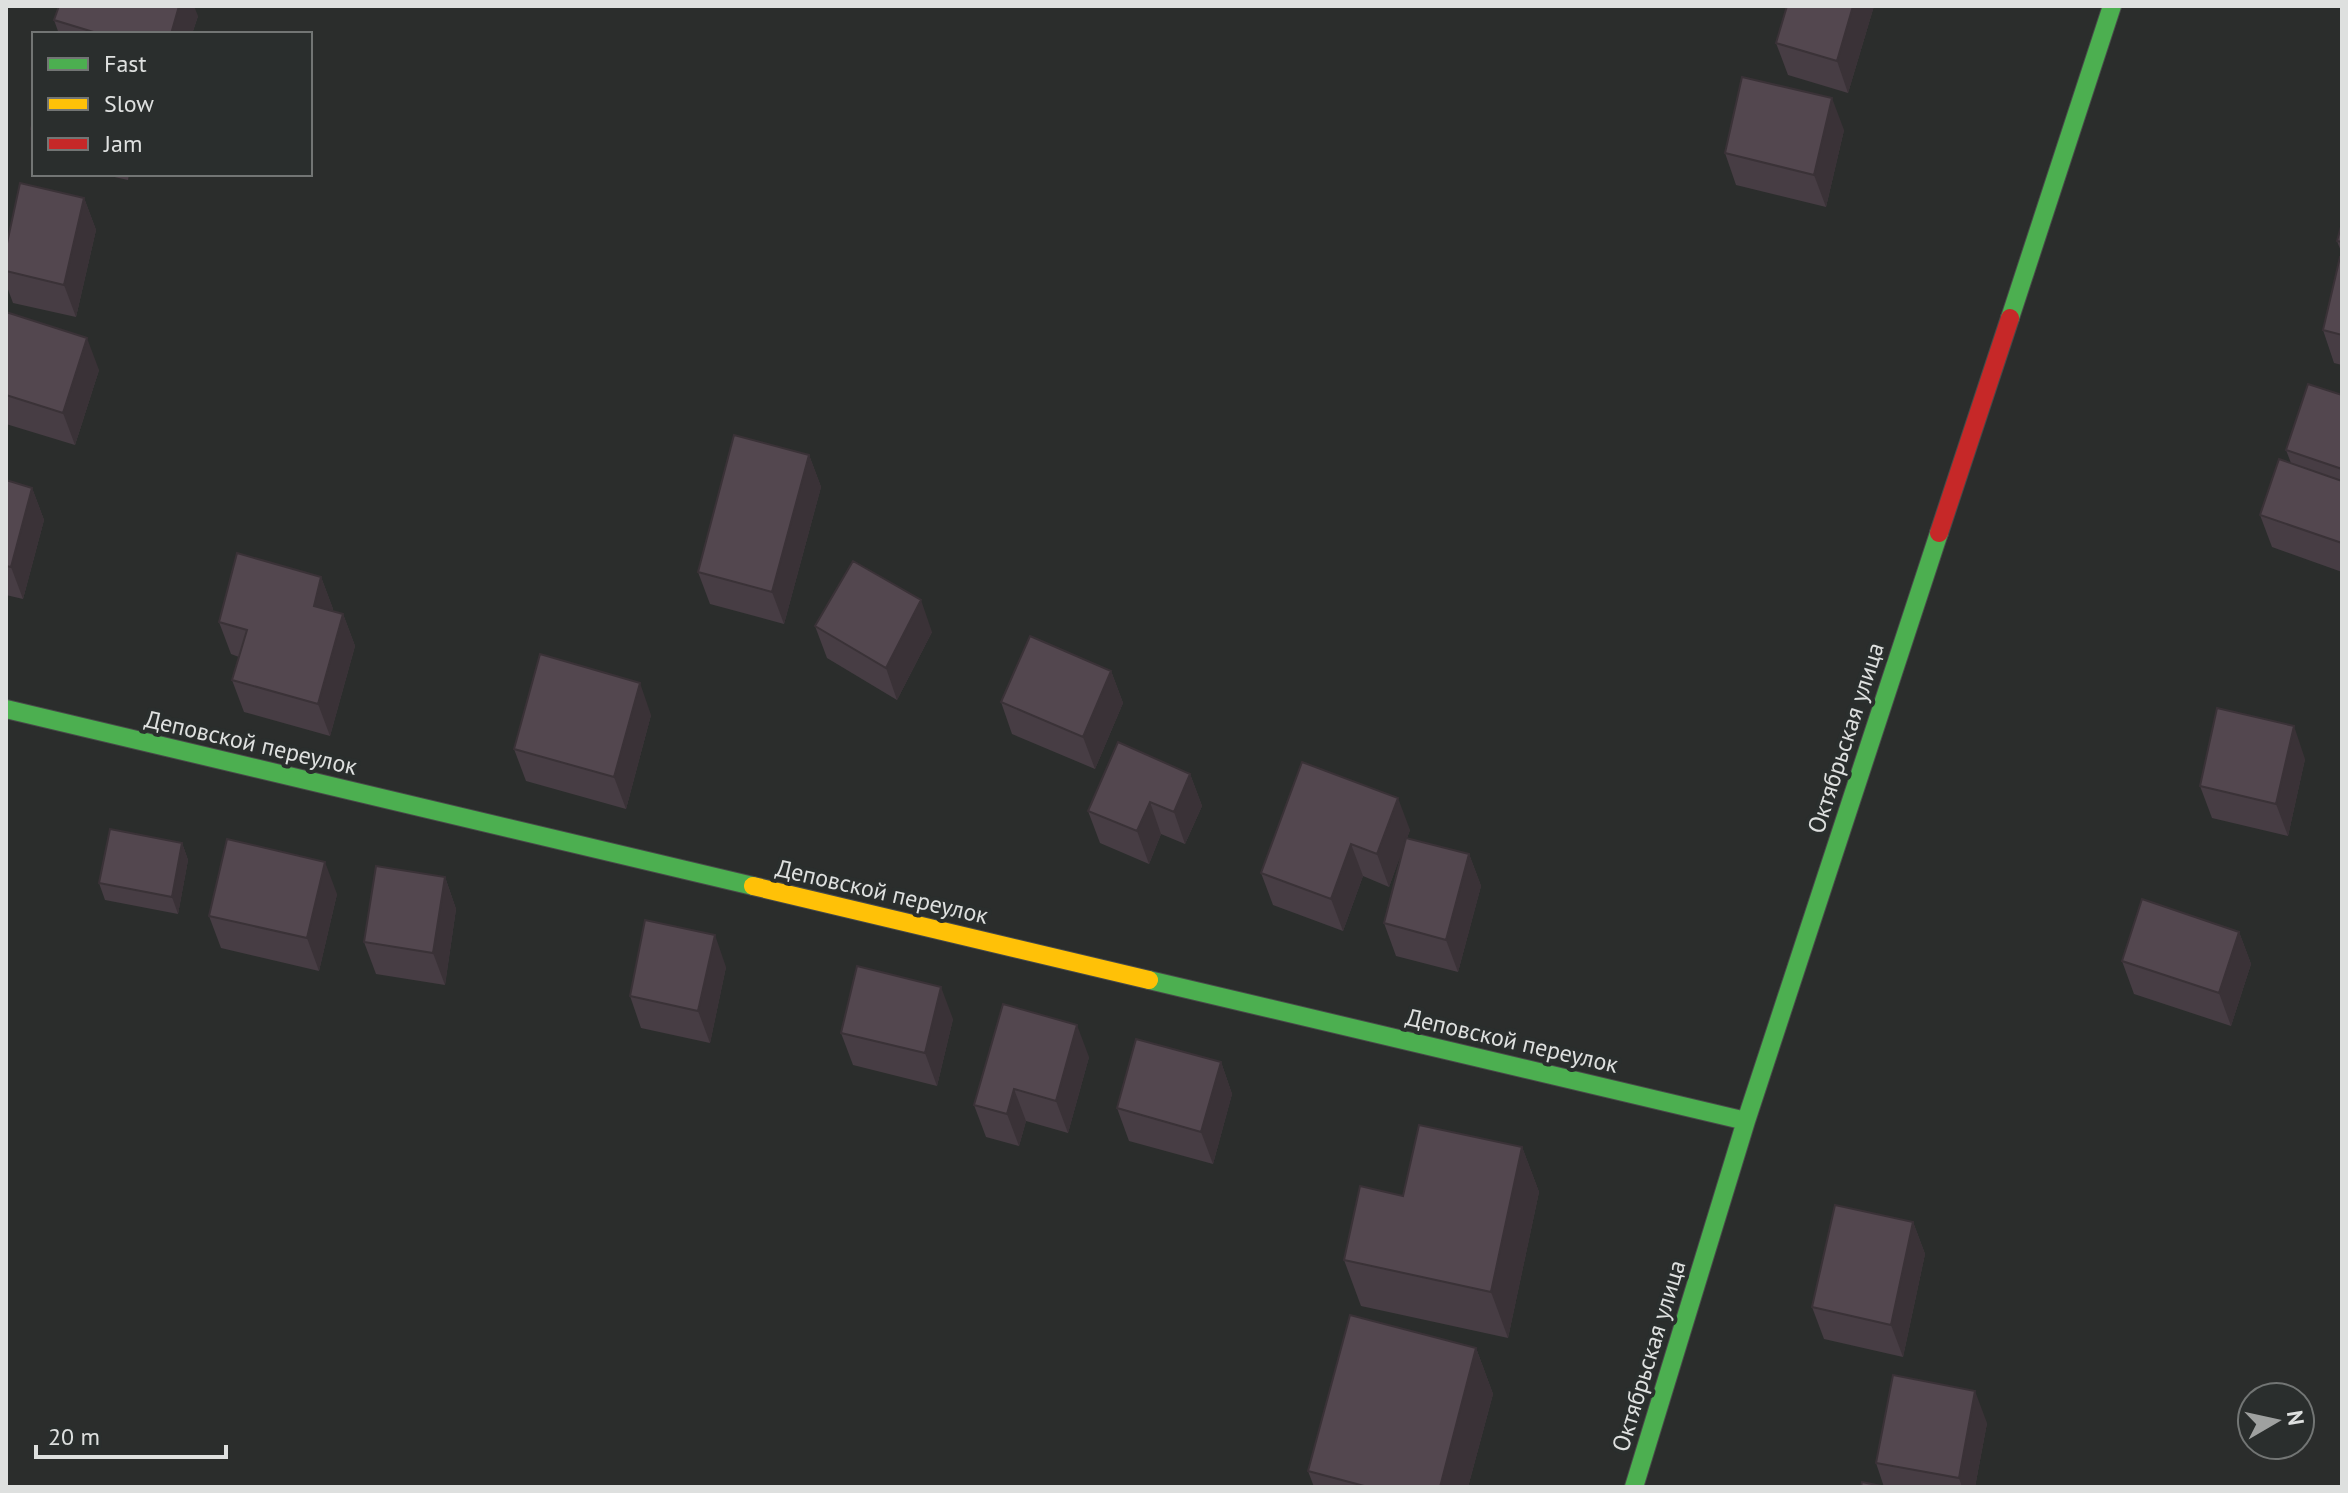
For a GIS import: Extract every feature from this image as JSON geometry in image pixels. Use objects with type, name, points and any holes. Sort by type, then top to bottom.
[{"type":"street","name":"Октябрьская улица","points":[[1634,1487],[1746,1121],[2112,6]]},
{"type":"street","name":"Деповской переулок","points":[[6,709],[1746,1121]]},
{"type":"building","points":[[59,6],[179,6],[172,32],[93,32],[54,20]]},
{"type":"building","points":[[1787,6],[1853,6],[1837,61],[1776,43]]},
{"type":"building","points":[[1742,77],[1832,98],[1814,175],[1725,153]]},
{"type":"building","points":[[20,183],[84,198],[64,285],[6,271],[6,248]]},
{"type":"building","points":[[2342,223],[2342,242],[2337,241]]},
{"type":"building","points":[[2342,257],[2342,335],[2323,330]]},
{"type":"building","points":[[6,312],[87,338],[63,413],[6,395]]},
{"type":"building","points":[[2308,384],[2342,395],[2342,469],[2286,450]]},
{"type":"building","points":[[734,435],[809,455],[772,592],[698,572]]},
{"type":"building","points":[[2279,459],[2342,481],[2342,543],[2260,515]]},
{"type":"building","points":[[6,480],[32,488],[11,567],[6,566]]},
{"type":"building","points":[[237,553],[321,577],[314,606],[343,614],[318,704],[232,680],[247,630],[219,622]]},
{"type":"building","points":[[853,561],[921,600],[886,668],[815,626]]},
{"type":"building","points":[[1030,636],[1111,671],[1083,737],[1001,702]]},
{"type":"building","points":[[540,654],[640,683],[614,777],[514,749]]},
{"type":"building","points":[[2217,708],[2294,726],[2276,804],[2200,786]]},
{"type":"building","points":[[1118,742],[1190,774],[1174,812],[1150,802],[1137,831],[1088,811]]},
{"type":"building","points":[[1302,762],[1398,798],[1377,854],[1351,844],[1331,899],[1261,873]]},
{"type":"building","points":[[110,829],[182,843],[172,897],[99,883]]},
{"type":"building","points":[[1406,838],[1469,854],[1446,940],[1384,923]]},
{"type":"building","points":[[227,839],[325,862],[307,938],[209,916]]},
{"type":"building","points":[[376,866],[445,877],[433,953],[364,942]]},
{"type":"building","points":[[2142,899],[2239,932],[2219,993],[2122,961]]},
{"type":"building","points":[[645,920],[715,935],[698,1011],[630,996]]},
{"type":"building","points":[[857,966],[941,987],[925,1053],[841,1033]]},
{"type":"building","points":[[1003,1004],[1077,1025],[1056,1101],[1014,1089],[1007,1114],[974,1105]]},
{"type":"building","points":[[1136,1039],[1221,1062],[1201,1132],[1117,1108]]},
{"type":"building","points":[[1419,1125],[1522,1147],[1491,1292],[1344,1260],[1360,1186],[1403,1196]]},
{"type":"building","points":[[1835,1205],[1913,1222],[1891,1325],[1812,1307]]},
{"type":"building","points":[[1350,1315],[1476,1348],[1440,1487],[1368,1487],[1308,1471]]},
{"type":"building","points":[[1893,1375],[1975,1391],[1959,1478],[1876,1463]]},
{"type":"building","points":[[1862,1482],[1886,1487],[1861,1487]]},
{"type":"traffic: fast","points":[[2010,318],[2112,6]]},
{"type":"traffic: fast","points":[[1634,1487],[1746,1121],[1939,533]]},
{"type":"traffic: fast","points":[[6,709],[753,886]]},
{"type":"traffic: fast","points":[[1149,980],[1746,1121]]},
{"type":"traffic: slow","points":[[753,886],[1149,980]]},
{"type":"traffic: jam","points":[[1939,533],[2010,318]]}]
